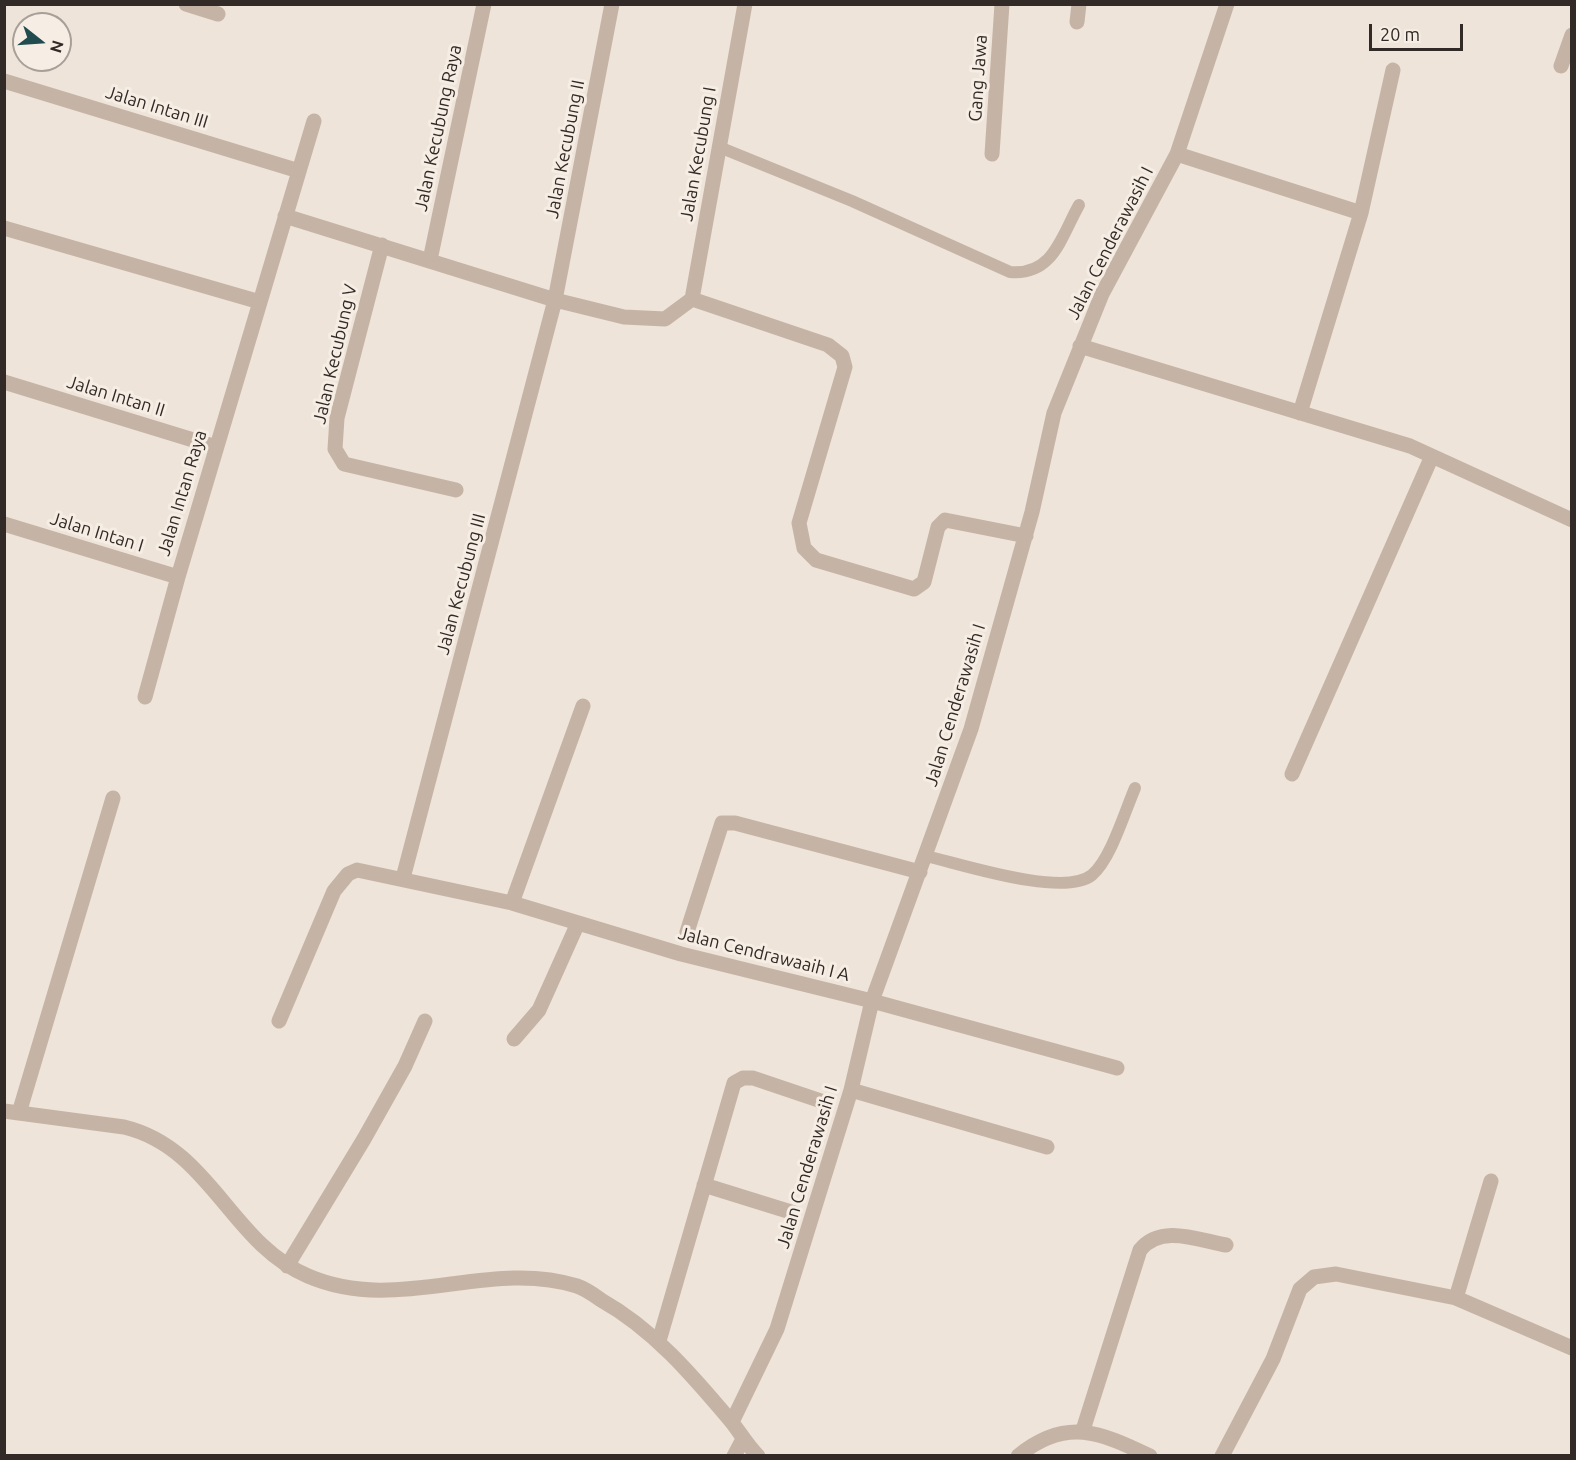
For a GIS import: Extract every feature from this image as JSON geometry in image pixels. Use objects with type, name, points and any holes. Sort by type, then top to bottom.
[{"type":"street","points":[[186,4],[218,14]]},
{"type":"street","name":"Jalan Kecubung Raya","points":[[430,260],[484,4]]},
{"type":"street","name":"Jalan Kecubung II","points":[[555,300],[612,4]]},
{"type":"street","name":"Jalan Kecubung I","points":[[688,303],[746,4]]},
{"type":"street","name":"Gang Jawa","points":[[992,154],[1002,4]]},
{"type":"street","points":[[1077,22],[1079,4]]},
{"type":"street","name":"Jalan Cenderawasih I","points":[[732,1422],[777,1329],[851,1090],[872,1001],[971,729],[1026,536],[1054,413],[1102,294],[1177,154],[1227,4]]},
{"type":"street","points":[[1561,66],[1572,35]]},
{"type":"street","points":[[1300,413],[1361,213],[1393,70]]},
{"type":"street","name":"Jalan Intan III","points":[[4,81],[298,171]]},
{"type":"street","name":"Jalan Intan Raya","points":[[145,697],[216,447],[314,121]]},
{"type":"street","points":[[1177,154],[1361,213]]},
{"type":"street","points":[[285,216],[555,300],[624,317],[655,321],[672,315],[688,303],[828,345],[842,356],[845,367],[799,523],[804,548],[816,560],[914,589],[924,582],[938,527],[945,520],[1026,536]]},
{"type":"street","points":[[4,228],[260,302]]},
{"type":"street","name":"Jalan Kecubung V","points":[[382,245],[338,418],[335,449],[344,464],[456,490]]},
{"type":"street","name":"Jalan Kecubung III","points":[[403,879],[555,300]]},
{"type":"street","points":[[1080,346],[1410,446],[1572,520]]},
{"type":"street","name":"Jalan Intan II","points":[[4,382],[216,447]]},
{"type":"street","points":[[1292,774],[1432,456]]},
{"type":"street","name":"Jalan Intan I","points":[[4,524],[178,577]]},
{"type":"street","points":[[512,903],[583,706]]},
{"type":"street","points":[[113,798],[12,1112],[124,1127],[140,1131],[168,1144],[205,1178],[246,1230],[287,1266],[309,1277],[364,1291],[387,1292],[485,1280],[536,1279],[578,1287],[618,1309],[659,1341],[732,1422],[742,1441],[758,1455]]},
{"type":"street","points":[[687,932],[722,823],[735,823],[920,872]]},
{"type":"street","name":"Jalan Cendrawaaih I A","points":[[279,1021],[334,891],[341,881],[357,870],[512,903],[681,954],[872,1001],[1117,1068]]},
{"type":"street","points":[[514,1039],[539,1010],[578,923]]},
{"type":"street","points":[[287,1266],[364,1139],[405,1066],[425,1021]]},
{"type":"street","points":[[659,1341],[734,1083],[738,1079],[753,1078],[827,1103]]},
{"type":"street","points":[[851,1090],[1047,1146]]},
{"type":"street","points":[[1456,1298],[1491,1181]]},
{"type":"street","points":[[704,1185],[794,1213]]},
{"type":"street","points":[[1083,1430],[1140,1250],[1151,1240],[1165,1235],[1226,1245]]},
{"type":"street","points":[[1222,1455],[1273,1359],[1300,1289],[1314,1277],[1336,1274],[1456,1298],[1572,1348]]},
{"type":"street","points":[[1018,1455],[1035,1442],[1083,1430],[1117,1440],[1150,1455]]},
{"type":"street","points":[[734,1455],[742,1441]]},
{"type":"lane","points":[[719,147],[852,201],[1010,272],[1027,273],[1040,268],[1050,258],[1078,205]]},
{"type":"lane","points":[[926,856],[1040,882],[1068,884],[1091,875],[1104,860],[1135,788]]}]
